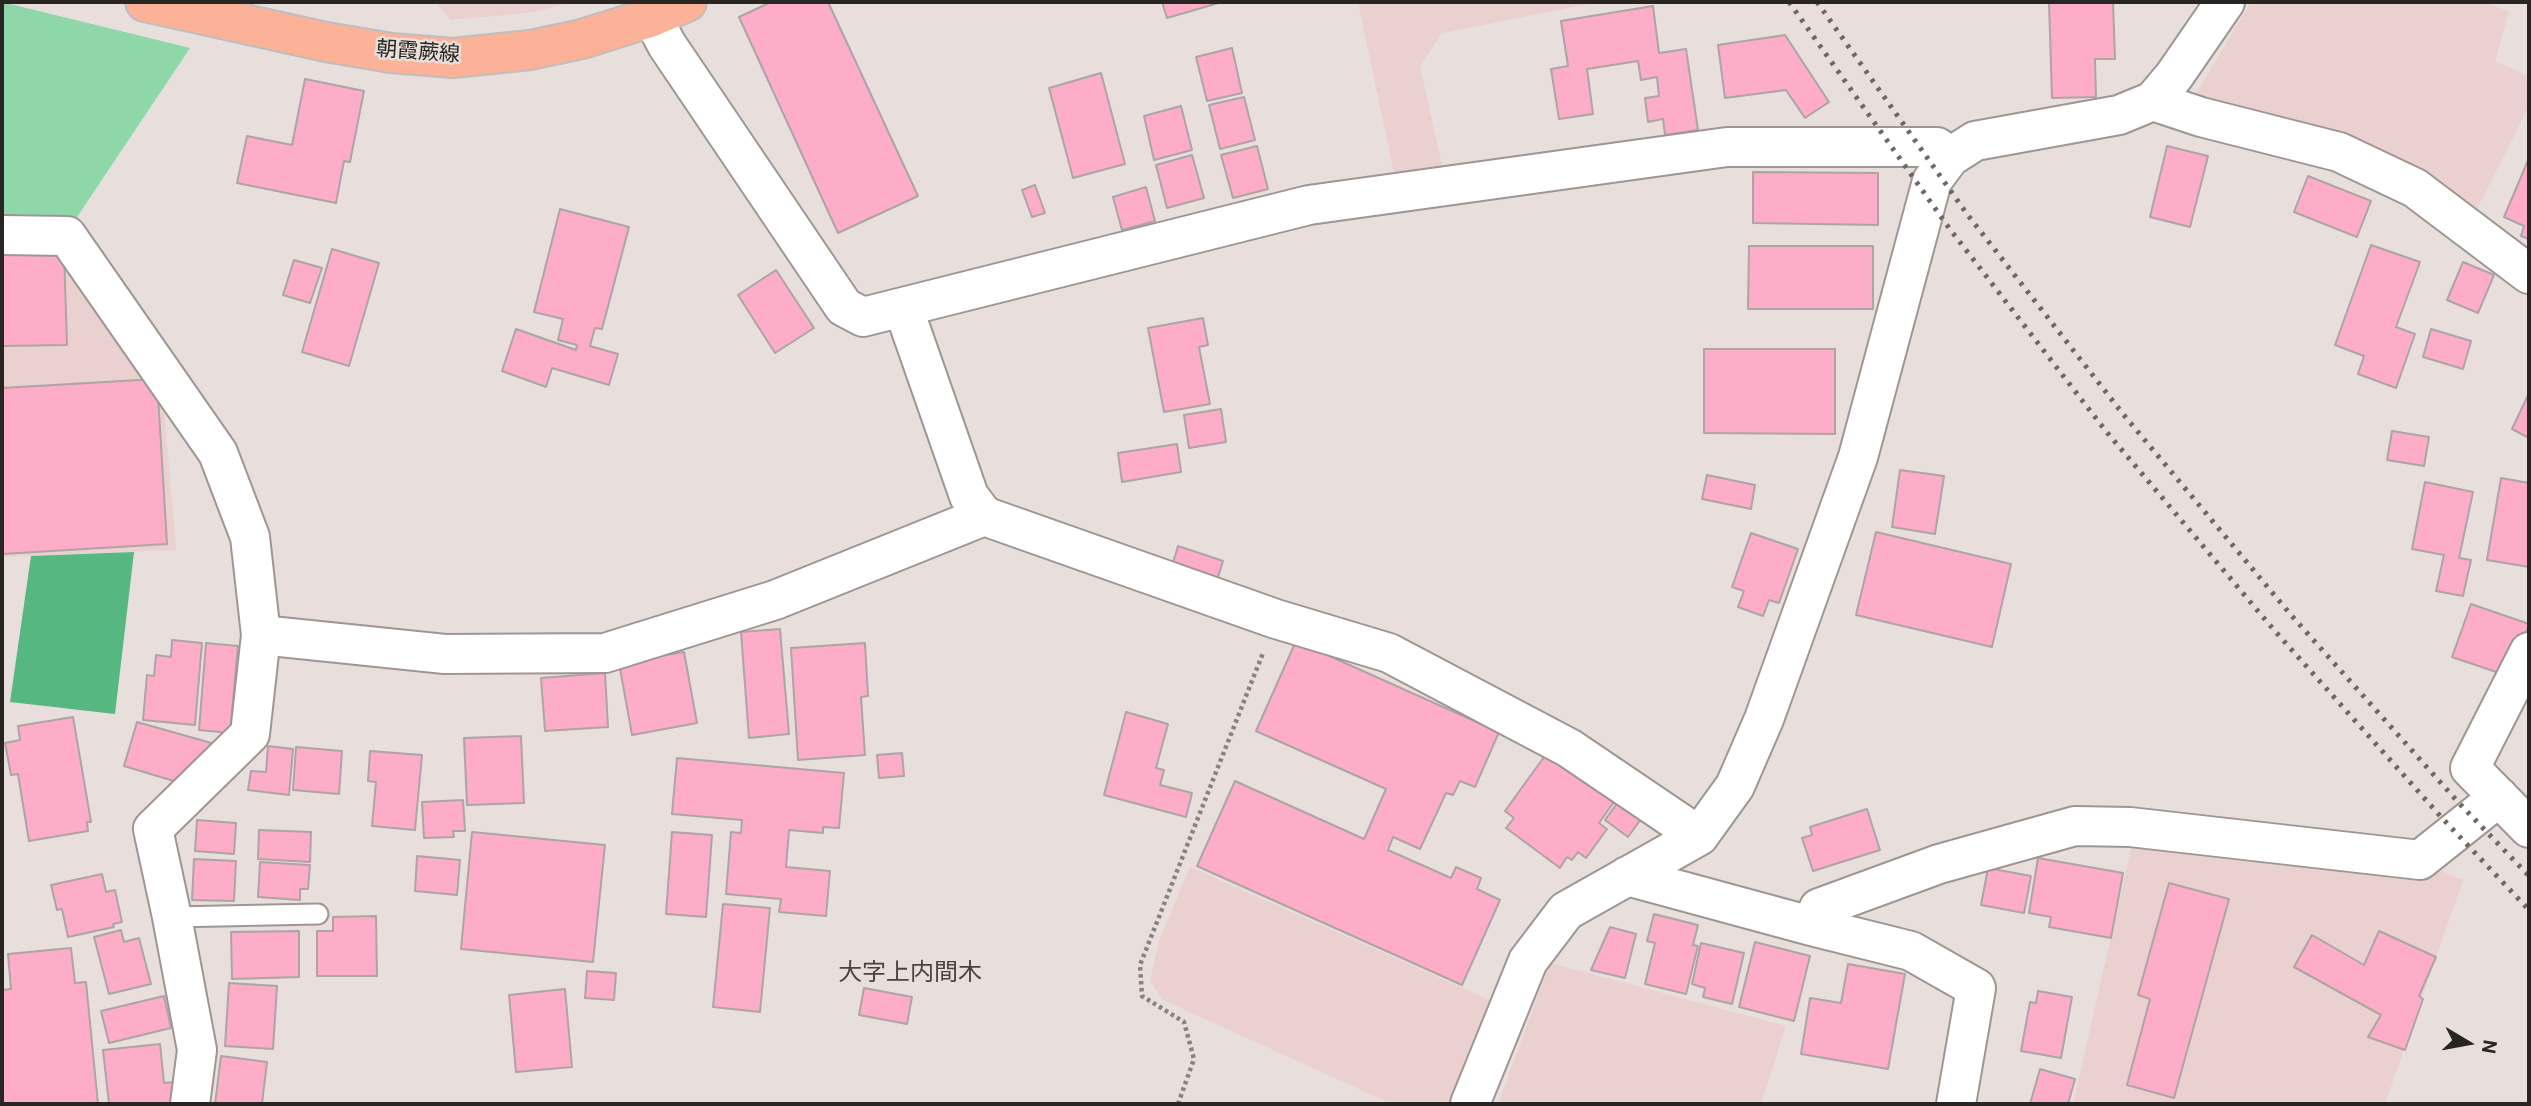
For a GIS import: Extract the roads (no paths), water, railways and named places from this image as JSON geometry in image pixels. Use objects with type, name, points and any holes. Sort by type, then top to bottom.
[{"type":"main road","name":"朝霞蕨線","points":[[145,2],[326,42],[391,53],[453,58],[530,50],[582,39],[652,18],[687,2]]},
{"type":"street","points":[[1470,1104],[1528,961],[1566,911],[1699,836],[1735,786],[1764,719],[1858,457],[1932,181],[1950,158],[1975,141],[2119,115],[2153,101],[2174,76],[2225,2]]},
{"type":"street","points":[[652,18],[667,46],[844,307],[863,317],[1309,205],[1727,147],[1937,147],[1950,158]]},
{"type":"street","points":[[2153,101],[2201,117],[2339,152],[2415,188],[2529,275]]},
{"type":"street","points":[[2,235],[67,236],[218,453],[250,537],[261,635],[250,734],[153,830],[197,1050],[190,1104]]},
{"type":"street","points":[[903,307],[969,496],[984,516],[1276,619],[1389,653],[1569,748],[1699,836]]},
{"type":"street","points":[[261,635],[445,654],[606,653],[775,600],[984,516]]},
{"type":"street","points":[[2529,652],[2470,768],[2529,828]]},
{"type":"street","points":[[1811,926],[1819,908],[1939,863],[2075,826],[2130,827],[2420,860],[2499,797]]},
{"type":"street","points":[[1627,876],[1911,951],[1976,989],[1956,1104]]},
{"type":"lane","points":[[172,917],[318,914]]},
{"type":"railway","points":[[1789,2],[1949,228],[2105,430],[2274,630],[2442,818],[2529,910]]},
{"type":"railway","points":[[1817,2],[1967,214],[2123,414],[2291,615],[2458,802],[2529,876]]},
{"type":"district","name":"大字上内間木","points":[[910,974]]}]
